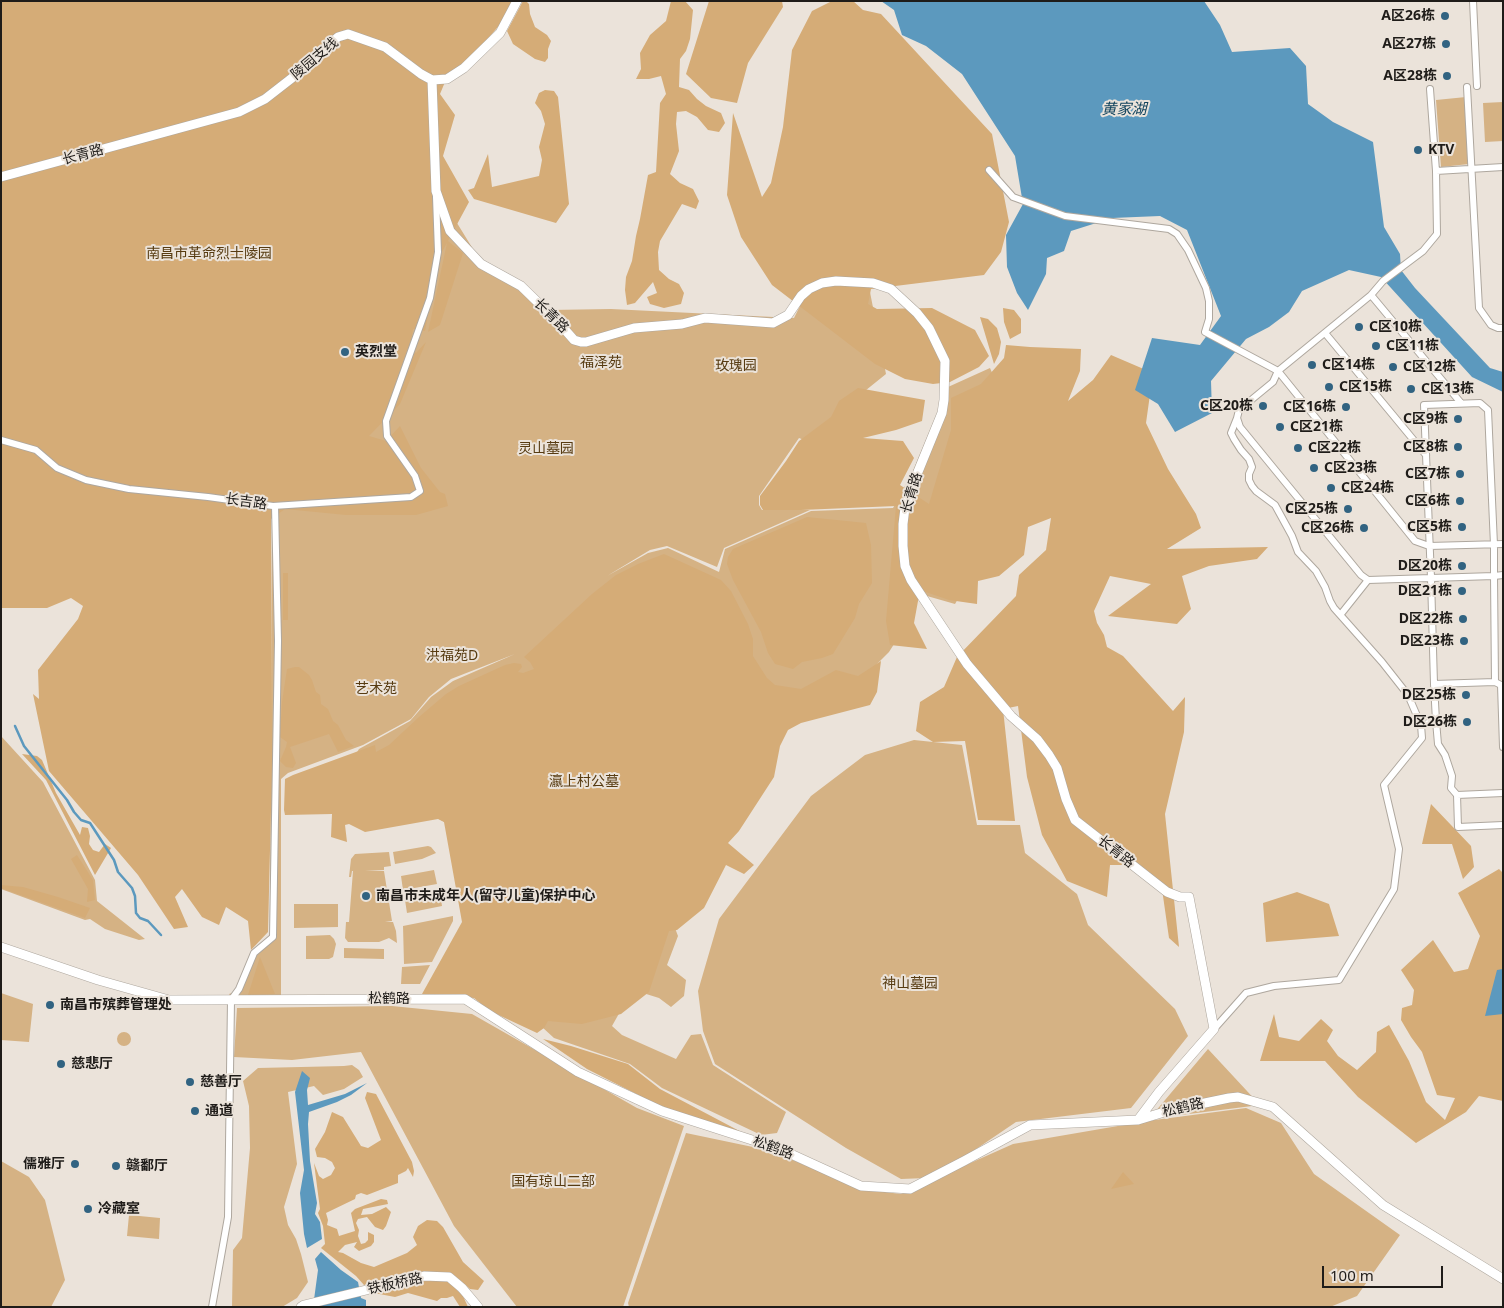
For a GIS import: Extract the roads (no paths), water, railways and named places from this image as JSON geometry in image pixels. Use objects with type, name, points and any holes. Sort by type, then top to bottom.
[{"type":"street","points":[[436,191],[432,80],[447,79],[464,68],[500,34],[518,1]]},
{"type":"street","points":[[1473,1],[1477,86]]},
{"type":"street","name":"陵园支线","points":[[164,133],[239,112],[264,99],[292,78],[338,37],[348,34],[385,47],[420,74],[432,80]]},
{"type":"street","points":[[1467,87],[1478,308],[1491,325],[1503,328]]},
{"type":"street","points":[[1138,1120],[1246,993],[1274,986],[1339,980],[1394,890],[1399,849],[1384,785],[1422,738],[1421,725],[1408,695],[1330,601],[1325,586],[1316,571],[1298,552],[1292,536],[1275,505],[1256,490],[1249,480],[1248,474],[1251,471],[1250,459],[1234,440],[1231,433],[1239,410],[1273,382],[1278,371],[1371,295],[1383,281],[1423,251],[1437,234],[1436,171],[1430,89]]},
{"type":"street","name":"长青路","points":[[1,177],[164,133]]},
{"type":"street","points":[[1436,171],[1503,167]]},
{"type":"street","points":[[989,170],[1013,197],[1065,216],[1169,229],[1177,234],[1188,250],[1206,288],[1209,301],[1209,318],[1205,332],[1278,371],[1415,541],[1429,546],[1503,544]]},
{"type":"street","name":"长青路","points":[[436,191],[450,231],[481,264],[521,286],[574,340],[582,342],[634,328],[682,324],[705,318],[773,323],[788,315],[801,296],[809,289],[822,283],[836,281],[873,283],[891,289],[917,313],[929,328],[945,360],[944,400],[942,413],[905,508],[903,546],[905,566],[927,606],[967,664],[1011,716],[1037,739],[1049,755],[1057,768],[1075,820],[1167,892],[1189,897],[1214,1029]]},
{"type":"street","name":"长吉路","points":[[1,440],[36,450],[57,468],[86,480],[129,489],[275,506],[411,497],[420,491],[414,476],[386,436],[386,421],[430,298],[438,252],[436,191]]},
{"type":"street","points":[[1371,295],[1461,403]]},
{"type":"street","points":[[1324,333],[1426,455]]},
{"type":"street","points":[[1495,682],[1494,545],[1488,410],[1480,403],[1424,405],[1434,684],[1438,744],[1445,755],[1452,776],[1451,788],[1457,795],[1458,827],[1503,825]]},
{"type":"street","points":[[1237,418],[1240,427],[1361,575],[1368,580],[1503,575]]},
{"type":"street","points":[[212,1307],[228,1217],[231,1000],[254,953],[273,937],[278,640],[275,506]]},
{"type":"street","points":[[1341,614],[1368,580]]},
{"type":"street","points":[[1434,684],[1495,682],[1501,685],[1503,747]]},
{"type":"street","points":[[1421,725],[1436,721]]},
{"type":"street","points":[[1457,795],[1503,793]]},
{"type":"street","name":"松鹤路","points":[[1,947],[98,980],[169,1000],[464,999],[578,1072],[662,1111],[780,1149],[861,1186],[910,1189],[1030,1126],[1138,1120],[1171,1110],[1238,1097],[1273,1106],[1383,1205],[1503,1279]]},
{"type":"street","name":"铁板桥路","points":[[301,1307],[424,1276],[449,1277],[462,1288],[478,1307]]},
{"type":"water","name":"黄家湖","points":[[881,1],[1204,1],[1220,25],[1232,52],[1290,48],[1306,66],[1308,104],[1333,122],[1373,142],[1384,227],[1400,254],[1401,270],[1415,288],[1490,368],[1503,372],[1503,392],[1472,377],[1381,277],[1349,270],[1302,291],[1289,312],[1269,327],[1246,339],[1211,381],[1212,413],[1175,432],[1158,404],[1135,390],[1152,338],[1200,345],[1221,316],[1187,230],[1160,216],[1112,218],[1071,231],[1064,251],[1047,258],[1046,274],[1028,310],[1017,293],[1007,267],[1006,235],[1023,204],[1015,156],[962,74],[926,46],[902,35],[894,10]]},
{"type":"water","points":[[1503,969],[1503,1014],[1485,1016],[1497,970]]},
{"type":"water","points":[[302,1071],[310,1078],[307,1090],[308,1105],[345,1094],[367,1083],[351,1095],[337,1102],[309,1112],[310,1161],[317,1203],[315,1214],[320,1222],[322,1239],[307,1248],[300,1193],[304,1170],[295,1092]]},
{"type":"water","points":[[321,1252],[358,1282],[361,1298],[366,1300],[366,1307],[313,1307],[318,1270],[315,1259]]},
{"type":"waterway","points":[[15,726],[24,746],[67,800],[74,812],[81,820],[90,823],[114,860],[118,872],[132,888],[135,896],[136,913],[140,918],[148,921],[161,935]]},
{"type":"place","name":"A区26栋","points":[[1445,16]]},
{"type":"place","name":"A区27栋","points":[[1446,44]]},
{"type":"place","name":"A区28栋","points":[[1447,76]]},
{"type":"place","name":"KTV","points":[[1418,150]]},
{"type":"place","name":"C区10栋","points":[[1359,327]]},
{"type":"place","name":"C区11栋","points":[[1376,346]]},
{"type":"place","name":"英烈堂","points":[[345,352]]},
{"type":"place","name":"C区14栋","points":[[1312,365]]},
{"type":"place","name":"C区12栋","points":[[1393,367]]},
{"type":"place","name":"C区15栋","points":[[1329,387]]},
{"type":"place","name":"C区13栋","points":[[1411,389]]},
{"type":"place","name":"C区20栋","points":[[1263,406]]},
{"type":"place","name":"C区16栋","points":[[1346,407]]},
{"type":"place","name":"C区9栋","points":[[1458,419]]},
{"type":"place","name":"C区21栋","points":[[1280,427]]},
{"type":"place","name":"C区8栋","points":[[1458,447]]},
{"type":"place","name":"C区22栋","points":[[1298,448]]},
{"type":"place","name":"C区23栋","points":[[1314,468]]},
{"type":"place","name":"C区7栋","points":[[1460,474]]},
{"type":"place","name":"C区24栋","points":[[1331,488]]},
{"type":"place","name":"C区6栋","points":[[1460,501]]},
{"type":"place","name":"C区25栋","points":[[1348,509]]},
{"type":"place","name":"C区5栋","points":[[1462,527]]},
{"type":"place","name":"C区26栋","points":[[1364,528]]},
{"type":"place","name":"D区20栋","points":[[1462,566]]},
{"type":"place","name":"D区21栋","points":[[1462,591]]},
{"type":"place","name":"D区22栋","points":[[1463,619]]},
{"type":"place","name":"D区23栋","points":[[1464,641]]},
{"type":"place","name":"D区25栋","points":[[1466,695]]},
{"type":"place","name":"D区26栋","points":[[1467,722]]},
{"type":"place","name":"南昌市未成年人(留守儿童)保护中心","points":[[366,896]]},
{"type":"place","name":"南昌市殡葬管理处","points":[[50,1005]]},
{"type":"place","name":"慈悲厅","points":[[61,1064]]},
{"type":"place","name":"慈善厅","points":[[190,1082]]},
{"type":"place","name":"通道","points":[[195,1111]]},
{"type":"place","name":"儒雅厅","points":[[75,1164]]},
{"type":"place","name":"赣鄱厅","points":[[116,1166]]},
{"type":"place","name":"冷藏室","points":[[88,1209]]},
{"type":"park label","name":"南昌市革命烈士陵园","points":[[209,254]]},
{"type":"park label","name":"福泽苑","points":[[601,363]]},
{"type":"park label","name":"玫瑰园","points":[[736,366]]},
{"type":"park label","name":"灵山墓园","points":[[546,449]]},
{"type":"park label","name":"洪福苑D","points":[[452,656]]},
{"type":"park label","name":"艺术苑","points":[[376,689]]},
{"type":"park label","name":"瀛上村公墓","points":[[584,782]]},
{"type":"park label","name":"神山墓园","points":[[910,984]]},
{"type":"park label","name":"国有琼山二部","points":[[553,1182]]}]
